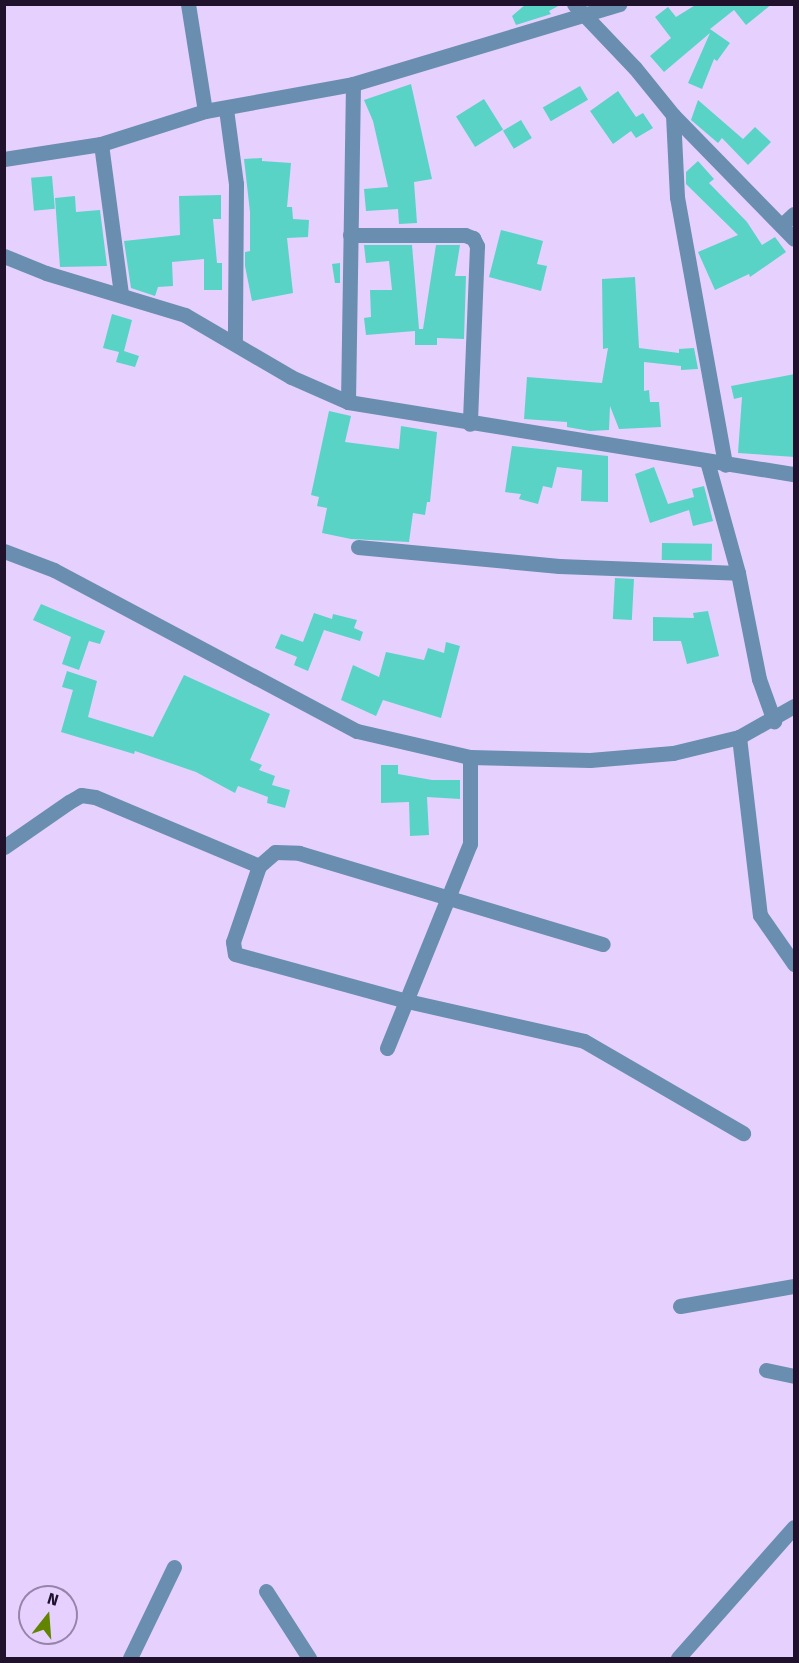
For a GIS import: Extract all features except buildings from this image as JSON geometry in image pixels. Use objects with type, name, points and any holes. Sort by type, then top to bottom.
[{"type":"street","points":[[188,4],[205,111]]},
{"type":"street","points":[[574,4],[673,115],[795,239]]},
{"type":"street","points":[[4,159],[101,144],[205,111],[226,109],[353,84],[586,16],[619,4]]},
{"type":"street","points":[[348,402],[353,84]]},
{"type":"street","points":[[226,109],[236,184],[236,342]]},
{"type":"street","points":[[673,115],[677,197],[725,465]]},
{"type":"street","points":[[101,144],[122,294]]},
{"type":"street","points":[[782,225],[795,214]]},
{"type":"street","points":[[350,235],[465,235],[473,238],[477,246],[470,424]]},
{"type":"street","points":[[4,256],[46,273],[122,294],[185,315],[236,342],[291,377],[348,402],[470,424],[795,474]]},
{"type":"street","points":[[707,461],[738,573],[759,678],[774,721]]},
{"type":"street","points":[[358,547],[559,566],[738,573]]},
{"type":"street","points":[[4,551],[54,570],[357,731],[470,757],[590,760],[673,753],[739,737],[774,721],[795,706]]},
{"type":"street","points":[[739,737],[759,915],[795,964]]},
{"type":"street","points":[[387,1048],[451,897],[470,844],[470,757]]},
{"type":"street","points":[[4,847],[81,795],[95,797],[259,866]]},
{"type":"street","points":[[603,944],[299,852],[275,852],[259,866],[233,942],[235,954],[407,1001],[584,1041],[742,1133]]},
{"type":"street","points":[[680,1306],[795,1286]]},
{"type":"street","points":[[766,1370],[795,1376]]},
{"type":"street","points":[[678,1659],[795,1527]]},
{"type":"street","points":[[130,1659],[174,1567]]},
{"type":"street","points":[[266,1591],[309,1659]]}]
